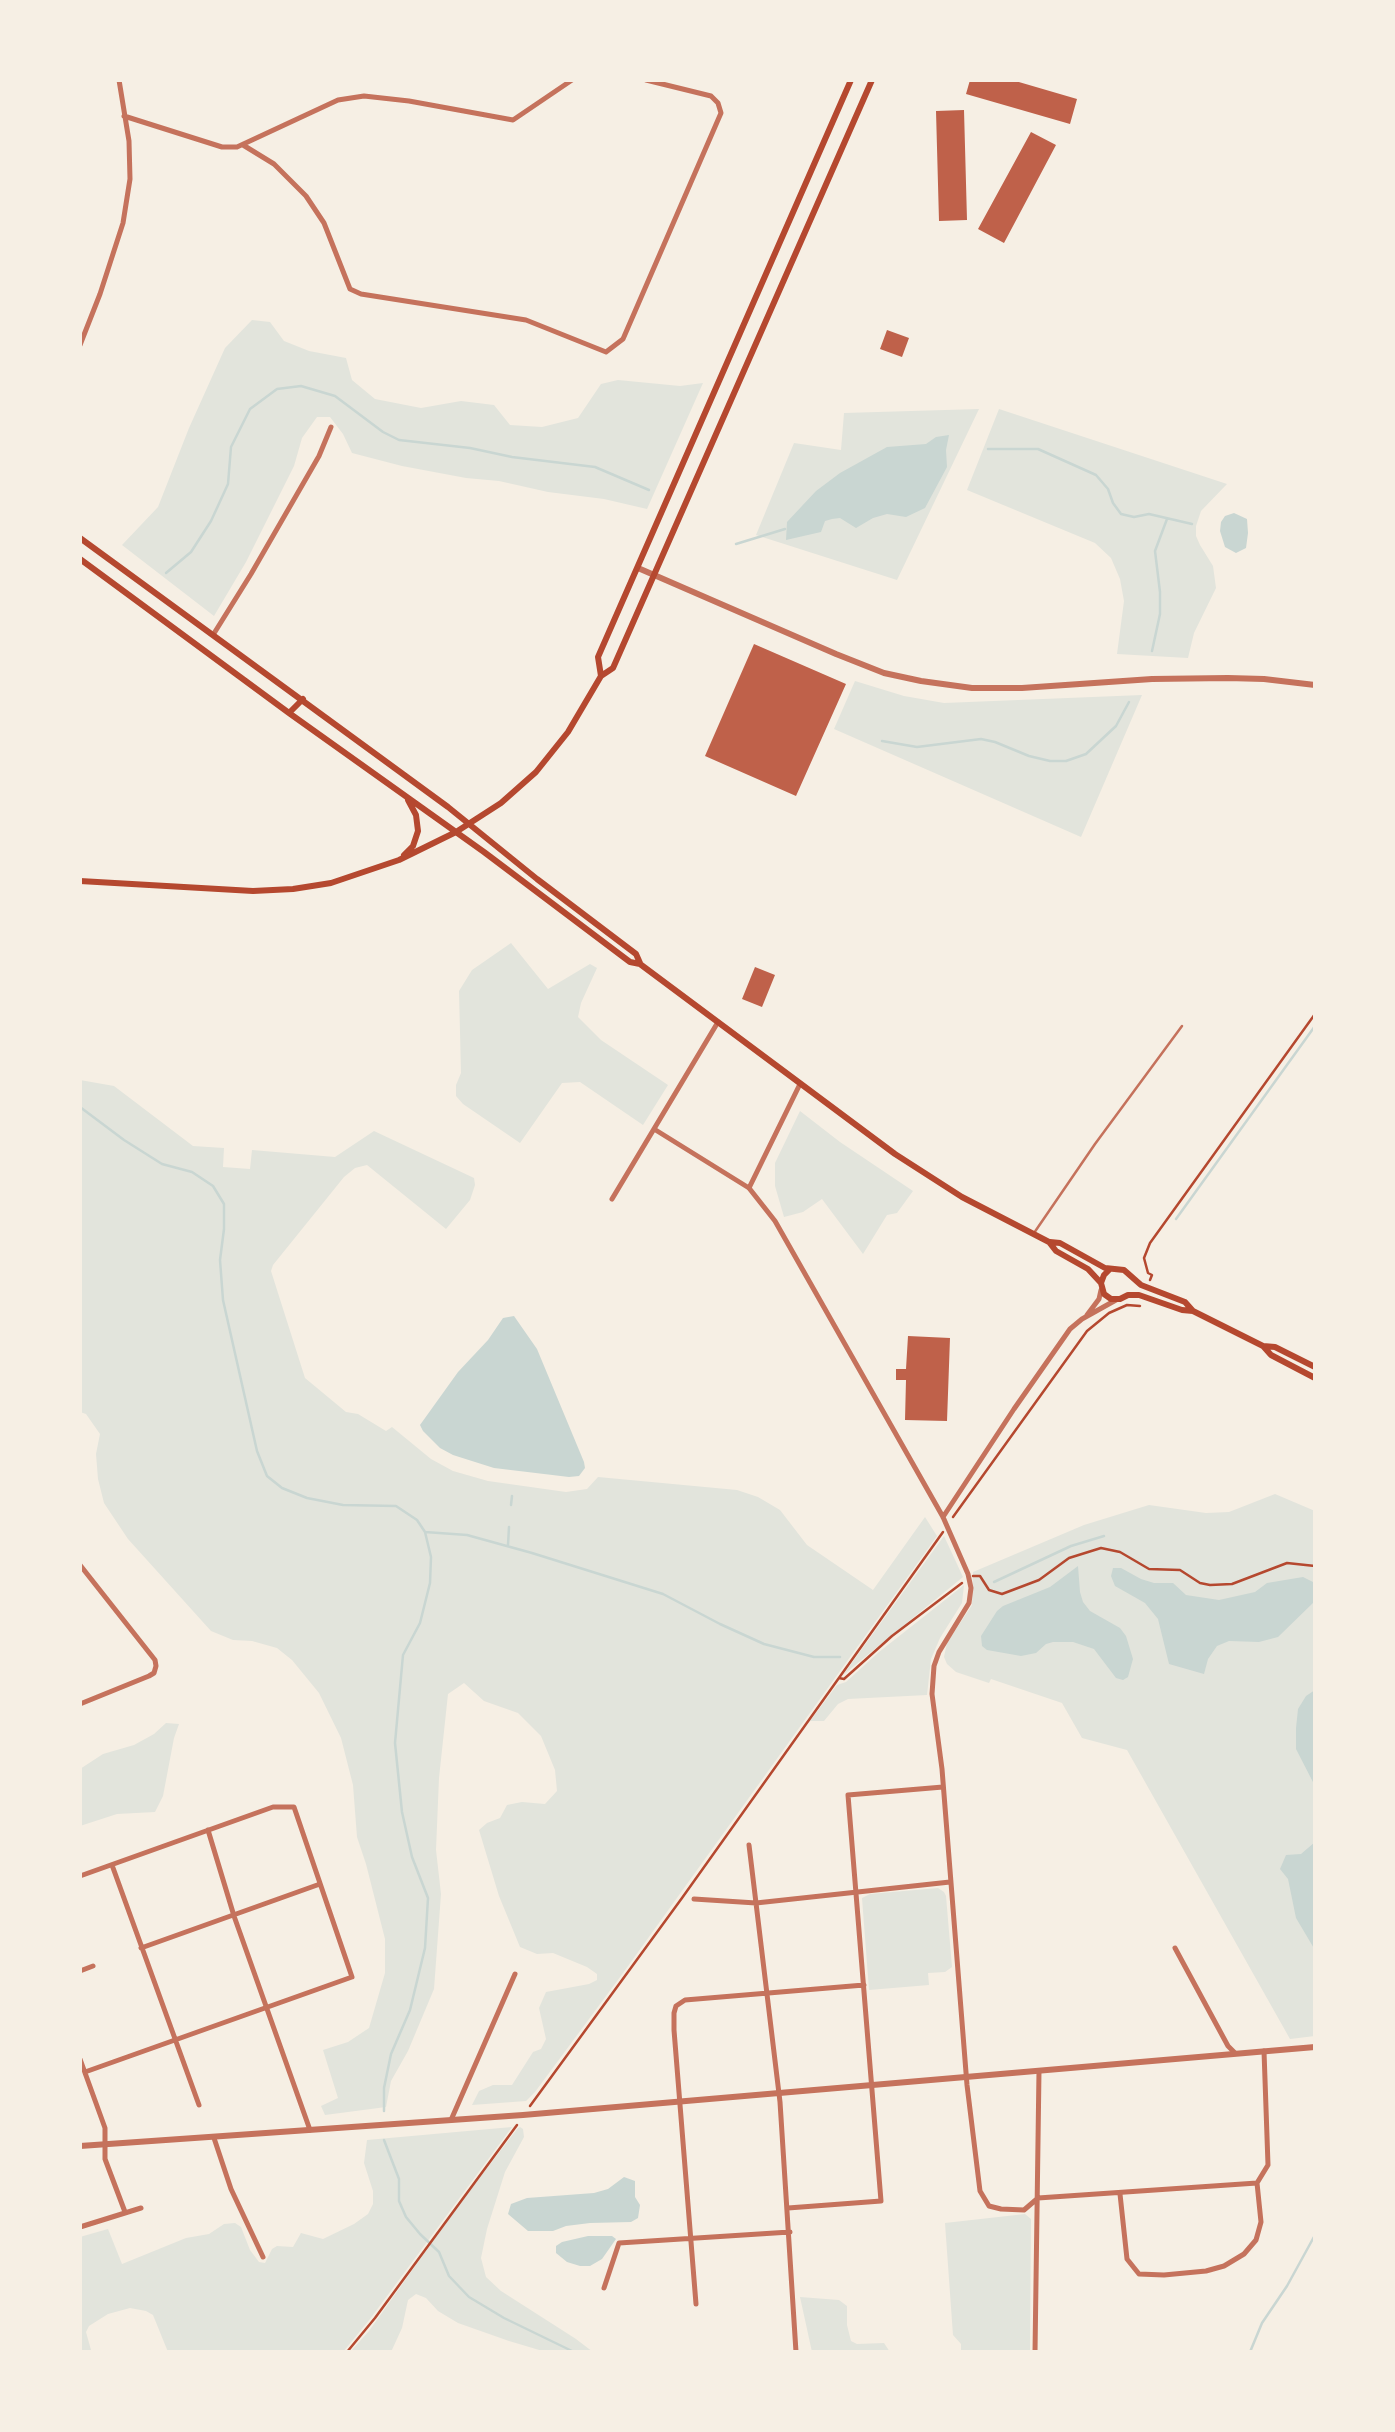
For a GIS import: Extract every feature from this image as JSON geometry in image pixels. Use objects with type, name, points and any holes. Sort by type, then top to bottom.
[{"type":"main road","points":[[601,676],[598,658],[850,80]]},
{"type":"main road","points":[[80,881],[229,891],[331,882],[399,860],[456,832],[501,804],[536,772],[568,732],[601,676],[613,668],[872,80]]},
{"type":"main road","points":[[80,538],[469,824],[636,954],[640,964]]},
{"type":"main road","points":[[80,559],[630,962],[640,964],[895,1154],[941,1184],[1049,1242],[1060,1243],[1110,1269],[1120,1268],[1142,1285],[1185,1302],[1315,1378]]},
{"type":"main road","points":[[202,648],[213,635]]},
{"type":"main road","points":[[289,713],[303,699]]},
{"type":"main road","points":[[399,860],[418,832],[416,815],[402,793]]},
{"type":"main road","points":[[1049,1242],[1056,1251],[1088,1270],[1107,1297],[1116,1300],[1128,1295],[1193,1310]]},
{"type":"main road","points":[[1101,1286],[1110,1269]]},
{"type":"main road","points":[[1128,1295],[1131,1277]]},
{"type":"main road","points":[[1263,1346],[1275,1347],[1315,1368]]},
{"type":"street","points":[[80,345],[123,224],[130,179],[119,80]]},
{"type":"street","points":[[124,116],[222,147],[244,145],[338,100],[364,96],[513,120],[572,80]]},
{"type":"street","points":[[244,145],[274,164],[306,196],[324,223],[350,289],[361,294],[526,320],[606,352],[623,339],[721,114],[711,96],[646,80]]},
{"type":"street","points":[[213,635],[319,456],[331,427]]},
{"type":"street","points":[[638,568],[836,654],[884,673],[921,682],[1022,688],[1228,678],[1315,685]]},
{"type":"street","points":[[612,1199],[718,1022]]},
{"type":"street","points":[[750,1188],[800,1084]]},
{"type":"street","points":[[654,1129],[750,1188],[775,1221],[943,1518],[969,1578],[969,1602],[942,1644],[933,1674],[932,1706],[980,2191],[989,2206],[1024,2210],[1038,2198],[1257,2183]]},
{"type":"street","points":[[1086,1317],[1101,1286]]},
{"type":"street","points":[[943,1518],[1070,1329],[1116,1300]]},
{"type":"street","points":[[80,1566],[155,1660],[150,1676],[80,1704]]},
{"type":"street","points":[[788,2208],[881,2200],[848,1795],[943,1787]]},
{"type":"street","points":[[80,1876],[273,1807],[294,1807],[352,1977],[85,2072]]},
{"type":"street","points":[[208,1830],[310,2131]]},
{"type":"street","points":[[749,1845],[778,2093],[796,2352]]},
{"type":"street","points":[[112,1865],[199,2105]]},
{"type":"street","points":[[694,1898],[756,1903],[950,1882]]},
{"type":"street","points":[[141,1948],[320,1884]]},
{"type":"street","points":[[1176,1948],[1235,2053]]},
{"type":"street","points":[[80,1971],[93,1966]]},
{"type":"street","points":[[451,2120],[515,1974]]},
{"type":"street","points":[[696,2304],[674,2030],[676,2006],[685,2000],[864,1985]]},
{"type":"street","points":[[80,2146],[523,2115],[1315,2047]]},
{"type":"street","points":[[1120,2194],[1127,2258],[1139,2274],[1206,2272],[1244,2254],[1256,2240],[1262,2222],[1257,2183],[1268,2165],[1264,2051]]},
{"type":"street","points":[[80,2059],[105,2128],[105,2159],[125,2212]]},
{"type":"street","points":[[1035,2352],[1039,2070]]},
{"type":"street","points":[[214,2138],[231,2189],[262,2257]]},
{"type":"street","points":[[80,2227],[141,2208]]},
{"type":"street","points":[[604,2288],[619,2243],[790,2232]]},
{"type":"lane","points":[[1034,1234],[1094,1144],[1182,1026]]},
{"type":"path","points":[[1148,1285],[1152,1275],[1144,1258],[1150,1243],[1315,1014]]},
{"type":"path","points":[[953,1517],[1090,1327],[1130,1304],[1140,1307],[1143,1299]]},
{"type":"path","points":[[347,2352],[682,1898],[942,1534]]},
{"type":"path","points":[[838,1678],[844,1679],[892,1636],[969,1578],[980,1576],[990,1590],[1002,1594],[1039,1580],[1068,1558],[1101,1548],[1120,1552],[1149,1569],[1180,1570],[1210,1585],[1232,1584],[1288,1563],[1315,1566]]},
{"type":"shaded area","points":[[252,320],[270,322],[284,341],[309,351],[346,358],[352,380],[375,399],[421,408],[461,401],[494,405],[510,425],[542,427],[578,418],[601,384],[618,380],[680,386],[703,383],[647,509],[402,466],[352,453],[330,417],[317,417],[302,438],[294,466],[214,616],[122,545],[158,507],[225,348]]},
{"type":"shaded area","points":[[979,409],[897,580],[756,535],[794,443],[841,450],[844,413]]},
{"type":"shaded area","points":[[999,409],[1227,484],[1201,511],[1196,526],[1196,536],[1213,566],[1216,588],[1194,633],[1188,658],[1117,654],[1124,601],[1111,558],[1095,543],[967,490]]},
{"type":"shaded area","points":[[949,435],[947,467],[925,508],[906,517],[887,514],[873,518],[856,528],[840,518],[832,519],[825,521],[821,532],[786,540],[787,522],[816,491],[840,473],[887,447],[926,444]]},
{"type":"shaded area","points":[[1234,513],[1247,519],[1248,533],[1246,548],[1236,553],[1225,547],[1220,531],[1225,516]]},
{"type":"shaded area","points":[[855,681],[944,703],[1142,695],[1081,837],[834,729]]},
{"type":"shaded area","points":[[511,943],[548,989],[590,964],[597,968],[578,1017],[601,1040],[668,1085],[643,1125],[580,1082],[562,1083],[520,1143],[456,1096],[461,1073],[459,991],[472,970]]},
{"type":"shaded area","points":[[80,1080],[114,1086],[193,1146],[224,1148],[223,1167],[250,1169],[252,1150],[335,1157],[374,1131],[474,1178],[470,1200],[446,1229],[367,1165],[355,1168],[271,1271],[305,1378],[346,1412],[358,1414],[386,1431],[392,1427],[431,1459],[453,1471],[488,1481],[566,1492],[587,1489],[598,1477],[737,1490],[780,1510],[807,1545],[873,1590],[925,1517],[937,1536],[623,1973],[526,2101],[472,2105],[479,2091],[493,2085],[512,2085],[533,2052],[541,2049],[546,2039],[539,2008],[546,1992],[589,1984],[597,1980],[597,1974],[553,1953],[537,1954],[520,1947],[479,1830],[500,1818],[507,1805],[545,1804],[557,1791],[555,1770],[541,1736],[518,1713],[484,1701],[464,1683],[448,1694],[439,1778],[436,1850],[441,1894],[434,1989],[391,2081],[386,2107],[325,2115],[321,2106],[338,2098],[323,2050],[348,2042],[369,2028],[385,1973],[385,1939],[357,1837],[353,1785],[341,1738],[319,1693],[292,1660],[277,1648],[233,1640],[211,1631],[128,1539],[104,1503],[96,1454],[100,1434],[86,1414],[80,1412]]},
{"type":"shaded area","points":[[800,1111],[913,1191],[897,1213],[887,1215],[863,1254],[822,1199],[803,1212],[784,1217],[775,1186],[775,1163]]},
{"type":"shaded area","points":[[514,1316],[537,1349],[584,1462],[579,1476],[494,1468],[453,1455],[440,1448],[420,1425],[503,1318]]},
{"type":"shaded area","points":[[1275,1494],[1315,1511],[1315,2036],[1290,2039],[1127,1750],[1082,1738],[1062,1703],[991,1679],[989,1683],[956,1672],[944,1657],[947,1643],[972,1605],[973,1572],[1084,1525],[1149,1505],[1206,1513],[1229,1512]]},
{"type":"shaded area","points":[[944,1536],[963,1577],[843,1675]]},
{"type":"shaded area","points":[[1078,1566],[1083,1602],[1126,1636],[1133,1659],[1128,1677],[1116,1678],[1094,1649],[1073,1642],[1053,1642],[1036,1653],[1021,1656],[982,1646],[981,1636],[1003,1606],[1050,1587]]},
{"type":"shaded area","points":[[1113,1568],[1154,1583],[1173,1583],[1186,1595],[1219,1600],[1255,1592],[1267,1583],[1303,1577],[1315,1583],[1315,1601],[1278,1637],[1259,1642],[1229,1641],[1217,1646],[1204,1674],[1169,1664],[1158,1619],[1145,1603],[1115,1586]]},
{"type":"shaded area","points":[[964,1585],[962,1603],[931,1659],[927,1695],[848,1699],[838,1704],[824,1721],[810,1721],[837,1685],[846,1682]]},
{"type":"shaded area","points":[[1315,1690],[1315,1786],[1296,1749],[1296,1728],[1298,1709]]},
{"type":"shaded area","points":[[166,1723],[179,1724],[163,1796],[155,1812],[117,1814],[80,1826],[80,1769],[103,1754],[134,1745]]},
{"type":"shaded area","points":[[1315,1842],[1315,1950],[1296,1918],[1288,1879],[1280,1869],[1286,1855],[1301,1854]]},
{"type":"shaded area","points":[[938,1888],[946,1896],[952,1967],[945,1972],[928,1973],[929,1985],[869,1990],[862,1898]]},
{"type":"shaded area","points":[[512,2127],[343,2352],[168,2352],[153,2315],[130,2308],[108,2314],[89,2326],[86,2332],[91,2350],[80,2352],[80,2237],[108,2229],[122,2264],[235,2223],[241,2227],[259,2262],[265,2263],[272,2249],[293,2247],[301,2233],[323,2239],[368,2214],[373,2191],[364,2163],[367,2140]]},
{"type":"shaded area","points":[[520,2127],[524,2137],[505,2172],[487,2229],[481,2258],[486,2277],[593,2352],[546,2352],[509,2341],[458,2323],[416,2294],[408,2300],[391,2352],[350,2352],[369,2331],[460,2203]]},
{"type":"shaded area","points":[[624,2177],[635,2181],[635,2197],[640,2205],[638,2218],[631,2222],[528,2231],[508,2214],[511,2204],[527,2198],[594,2193],[608,2189]]},
{"type":"shaded area","points":[[1025,2214],[1031,2219],[1030,2352],[961,2352],[961,2344],[953,2335],[945,2223]]},
{"type":"shaded area","points":[[588,2236],[616,2239],[602,2259],[590,2266],[567,2262],[556,2253],[556,2246],[562,2242]]},
{"type":"shaded area","points":[[800,2297],[839,2300],[847,2306],[851,2341],[884,2343],[890,2352],[812,2352]]},
{"type":"building","points":[[970,80],[1012,80],[1077,99],[1070,124],[966,94]]},
{"type":"building","points":[[964,110],[967,220],[939,221],[936,111]]},
{"type":"building","points":[[1031,132],[1056,145],[1004,243],[978,229]]},
{"type":"building","points":[[887,330],[909,338],[902,357],[880,349]]},
{"type":"building","points":[[754,644],[846,684],[796,796],[705,756]]},
{"type":"building","points":[[755,967],[775,975],[762,1007],[742,999]]},
{"type":"building","points":[[908,1336],[950,1338],[947,1421],[905,1420],[906,1380],[896,1380],[896,1369],[906,1369]]},
{"type":"waterway","points":[[166,573],[191,552],[211,521],[228,484],[231,447],[250,409],[277,389],[301,386],[335,396],[399,440],[595,467],[649,490]]},
{"type":"waterway","points":[[988,449],[1038,449],[1096,475],[1121,514],[1149,514],[1192,524]]},
{"type":"waterway","points":[[1152,651],[1160,614],[1155,551],[1167,519]]},
{"type":"waterway","points":[[736,544],[785,529]]},
{"type":"waterway","points":[[882,741],[917,747],[981,739],[1029,756],[1066,761],[1086,754],[1116,726],[1129,702]]},
{"type":"waterway","points":[[1176,1219],[1315,1026]]},
{"type":"waterway","points":[[80,1107],[162,1164],[192,1172],[213,1186],[224,1204],[220,1260],[223,1300],[257,1451],[267,1476],[282,1488],[307,1498],[343,1505],[396,1506],[417,1520],[425,1532],[431,1557],[430,1583],[420,1623],[403,1655],[395,1743],[402,1812],[412,1857],[428,1898],[425,1948],[410,2010],[391,2054],[384,2111]]},
{"type":"waterway","points":[[511,1505],[512,1496]]},
{"type":"waterway","points":[[508,1545],[509,1527]]},
{"type":"waterway","points":[[425,1532],[467,1535],[532,1553],[663,1594],[764,1644],[814,1657],[840,1657]]},
{"type":"waterway","points":[[994,1582],[1071,1546],[1104,1536]]},
{"type":"waterway","points":[[384,2140],[399,2179],[399,2201],[406,2217],[439,2252],[449,2276],[469,2297],[574,2352]]},
{"type":"waterway","points":[[1250,2352],[1262,2323],[1315,2235]]}]
